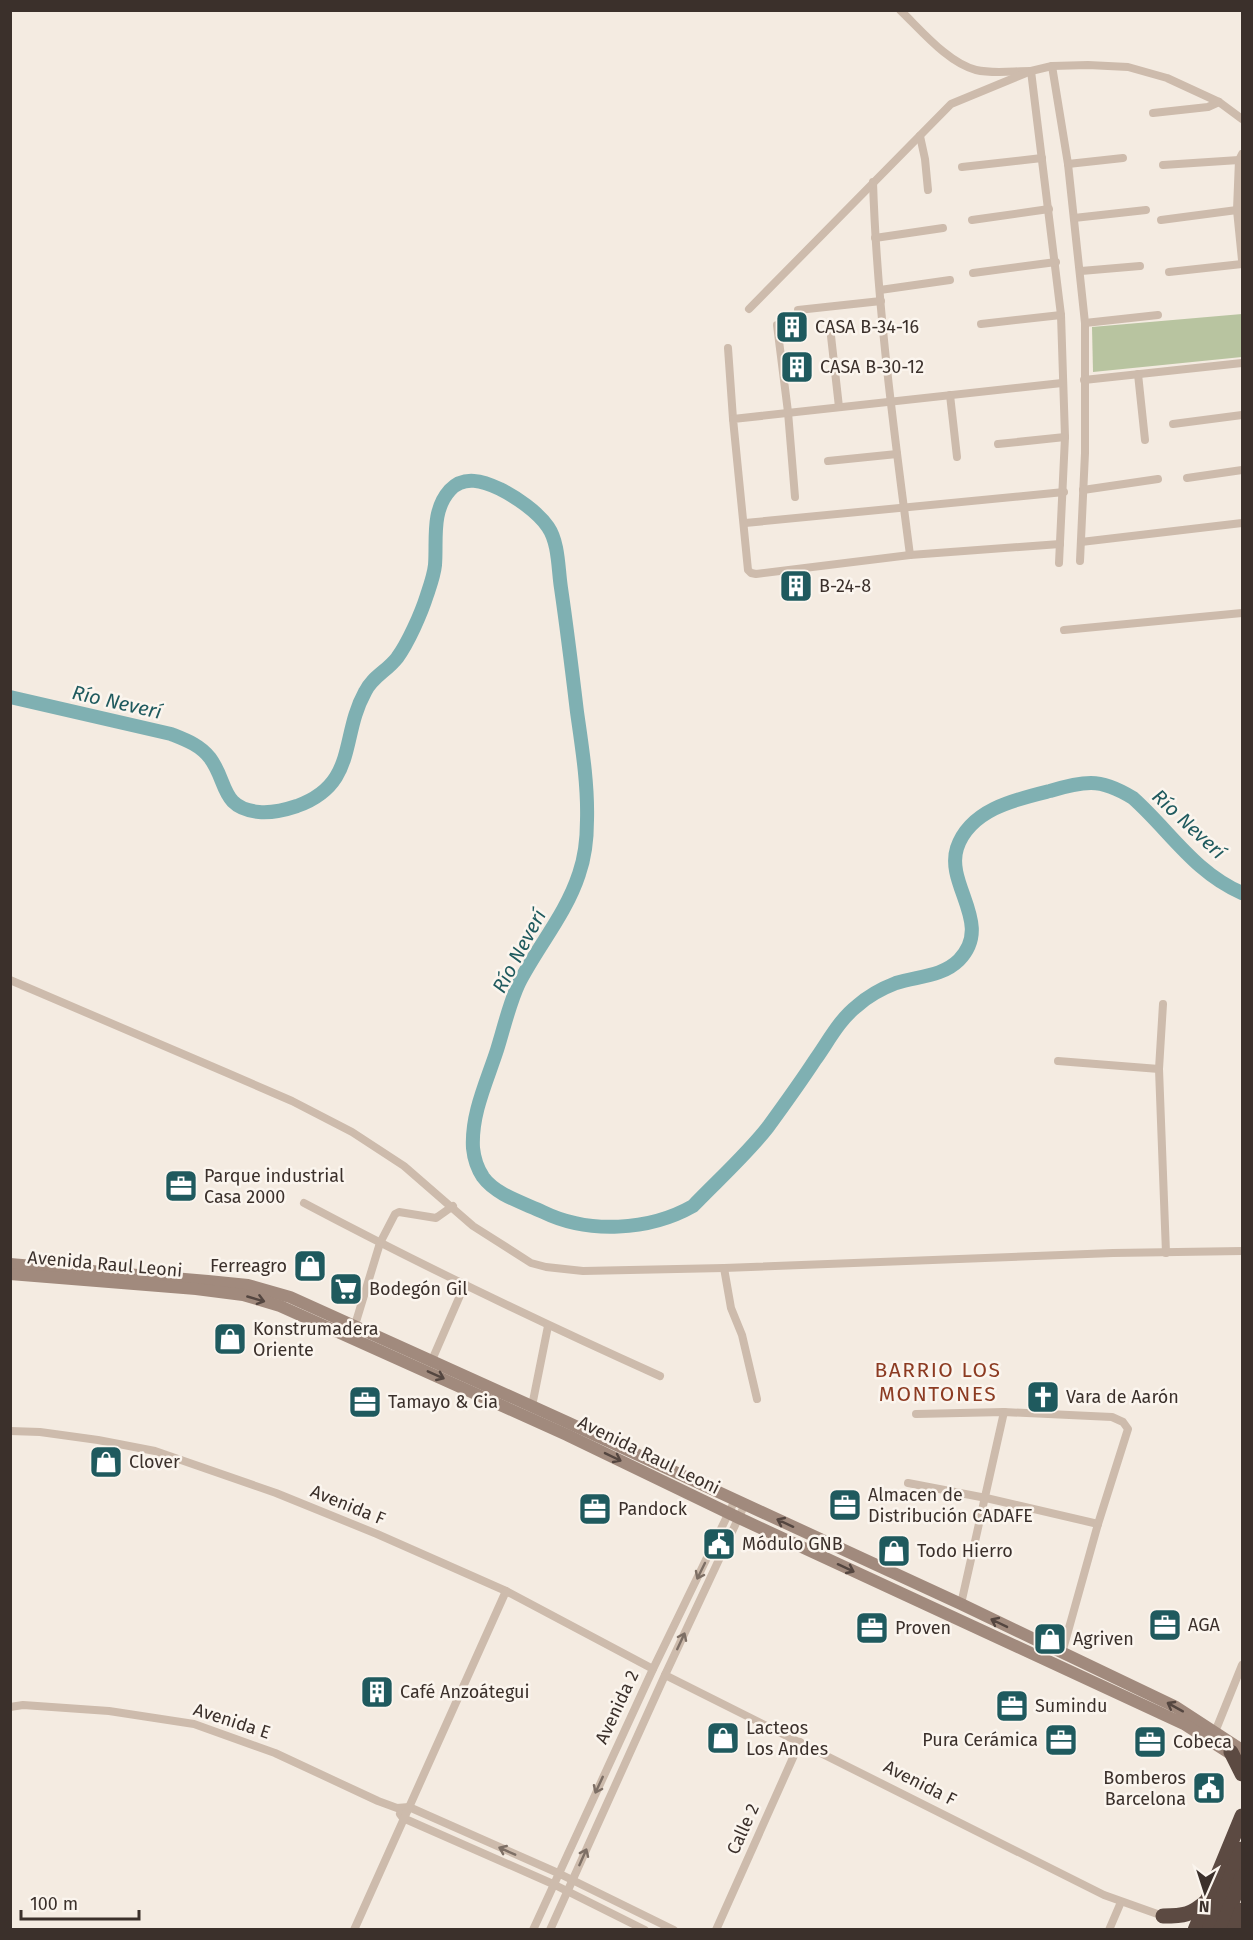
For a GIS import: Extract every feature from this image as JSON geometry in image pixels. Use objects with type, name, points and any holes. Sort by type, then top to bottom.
[{"type":"highway","points":[[1239,1751],[1242,1774]]},
{"type":"highway","points":[[1195,1929],[1242,1817]]},
{"type":"highway","points":[[1209,1929],[1242,1849]]},
{"type":"highway","points":[[1221,1929],[1242,1877]]},
{"type":"highway","points":[[1163,1916],[1181,1916],[1195,1912],[1207,1901]]},
{"type":"highway","points":[[1234,1929],[1242,1910]]},
{"type":"highway","points":[[1163,1916],[1174,1929]]},
{"type":"main road","name":"Avenida Raul Leoni","points":[[10,1264],[248,1285],[290,1296],[961,1604],[1176,1707],[1215,1732],[1239,1751]]},
{"type":"main road","name":"Avenida Raul Leoni","points":[[10,1274],[205,1290],[243,1295],[280,1306],[567,1435],[734,1516],[1239,1751]]},
{"type":"street","points":[[900,10],[962,66],[977,70],[1031,71]]},
{"type":"street","points":[[1052,66],[1068,164],[1085,324],[1085,453],[1080,561]]},
{"type":"street","points":[[749,309],[951,104],[1031,71],[1052,66],[1128,67],[1167,78],[1219,102],[1242,118]]},
{"type":"street","points":[[1031,71],[1061,315],[1065,437],[1059,563]]},
{"type":"street","points":[[1153,113],[1208,107],[1219,102]]},
{"type":"street","points":[[920,136],[928,190]]},
{"type":"street","points":[[1162,165],[1241,157],[1237,210],[1242,262],[1169,272]]},
{"type":"street","points":[[962,167],[1042,158]]},
{"type":"street","points":[[1068,164],[1123,158]]},
{"type":"street","points":[[873,182],[881,301],[910,555]]},
{"type":"street","points":[[972,220],[1049,209]]},
{"type":"street","points":[[1074,218],[1146,210]]},
{"type":"street","points":[[1161,220],[1237,210]]},
{"type":"street","points":[[875,238],[943,228]]},
{"type":"street","points":[[973,273],[1056,262]]},
{"type":"street","points":[[1081,272],[1140,266]]},
{"type":"street","points":[[880,290],[950,280]]},
{"type":"street","points":[[798,310],[881,301]]},
{"type":"street","points":[[981,324],[1061,315]]},
{"type":"street","points":[[1085,324],[1158,315]]},
{"type":"street","points":[[777,326],[788,412],[795,497]]},
{"type":"street","points":[[831,336],[839,407]]},
{"type":"street","points":[[728,348],[748,570],[751,573],[910,555],[1060,544]]},
{"type":"street","points":[[1084,380],[1242,363]]},
{"type":"street","points":[[1138,374],[1145,440]]},
{"type":"street","points":[[733,418],[1062,383]]},
{"type":"street","points":[[950,395],[957,457]]},
{"type":"street","points":[[1173,424],[1242,415]]},
{"type":"street","points":[[998,444],[1065,437]]},
{"type":"street","points":[[828,461],[897,454]]},
{"type":"street","points":[[1187,478],[1242,470]]},
{"type":"street","points":[[1083,490],[1158,479]]},
{"type":"street","points":[[745,523],[1064,492]]},
{"type":"street","points":[[1081,542],[1242,523]]},
{"type":"street","points":[[1064,630],[1242,613]]},
{"type":"street","points":[[10,980],[292,1101],[352,1132],[404,1166],[453,1206],[473,1226],[531,1263],[546,1267],[583,1271],[723,1268],[1113,1253],[1242,1251]]},
{"type":"street","points":[[1163,1004],[1159,1069],[1166,1253]]},
{"type":"street","points":[[1058,1061],[1159,1069]]},
{"type":"street","points":[[304,1203],[548,1326],[660,1376]]},
{"type":"street","points":[[355,1325],[380,1243],[394,1214],[399,1212],[436,1218],[453,1206]]},
{"type":"street","points":[[723,1268],[731,1308],[742,1335],[757,1399]]},
{"type":"street","points":[[432,1360],[465,1284]]},
{"type":"street","points":[[532,1406],[548,1326]]},
{"type":"street","points":[[916,1414],[1004,1412],[1112,1417],[1124,1422],[1128,1429],[1098,1524],[1062,1653]]},
{"type":"street","points":[[961,1604],[1004,1412]]},
{"type":"street","name":"Avenida F","points":[[10,1431],[40,1432],[98,1440],[154,1451],[276,1493],[377,1534],[506,1591],[653,1669]]},
{"type":"street","points":[[908,1483],[1098,1524]]},
{"type":"street","name":"Avenida 2","points":[[550,1929],[665,1675],[740,1502]]},
{"type":"street","name":"Avenida 2","points":[[533,1929],[653,1669],[734,1516]]},
{"type":"street","points":[[354,1929],[506,1591]]},
{"type":"street","points":[[1215,1732],[1242,1665]]},
{"type":"street","name":"Avenida F","points":[[665,1675],[1121,1902],[1163,1916]]},
{"type":"street","name":"Avenida E","points":[[10,1707],[23,1705],[109,1711],[194,1724],[275,1753],[356,1792],[397,1808],[409,1807],[558,1873],[674,1929]]},
{"type":"street","name":"Calle 2","points":[[716,1929],[800,1742]]},
{"type":"street","points":[[397,1808],[403,1818],[553,1884],[645,1929]]},
{"type":"street","points":[[1109,1929],[1121,1902]]},
{"type":"green space","points":[[1242,314],[1242,357],[1093,372],[1092,327]]},
{"type":"waterway","name":"Río Neverí","points":[[10,697],[171,734],[192,743],[206,753],[216,767],[231,799],[237,805],[246,810],[259,812],[278,811],[297,806],[316,797],[330,785],[339,772],[357,709],[365,692],[397,658],[414,628],[434,573],[437,516],[450,490],[455,485],[467,481],[487,484],[513,496],[539,516],[552,533],[558,556],[584,766],[587,806],[586,841],[581,868],[567,903],[526,969],[512,999],[477,1110],[473,1148],[481,1174],[495,1189],[543,1212],[579,1224],[618,1227],[638,1225],[657,1221],[693,1206],[760,1137],[834,1032],[865,999],[896,983],[945,970],[959,960],[968,946],[972,933],[971,918],[957,876],[955,862],[957,848],[963,835],[972,824],[996,808],[1023,798],[1070,786],[1091,783],[1107,786],[1133,798],[1196,862],[1210,874],[1242,893]]},
{"type":"place","name":"CASA B-34-16","points":[[792,327]]},
{"type":"place","name":"CASA B-30-12","points":[[797,367]]},
{"type":"place","name":"B-24-8","points":[[796,586]]},
{"type":"place","name":"Parque industrial Casa 2000","points":[[181,1186]]},
{"type":"place","name":"Ferreagro","points":[[310,1266]]},
{"type":"place","name":"Bodegón Gil","points":[[346,1289]]},
{"type":"place","name":"Konstrumadera Oriente","points":[[230,1339]]},
{"type":"place","name":"Vara de Aarón","points":[[1043,1397]]},
{"type":"place","name":"Tamayo & Cia","points":[[365,1402]]},
{"type":"place","name":"Clover","points":[[106,1462]]},
{"type":"place","name":"Almacen de Distribución CADAFE","points":[[845,1505]]},
{"type":"place","name":"Pandock","points":[[595,1509]]},
{"type":"place","name":"Módulo GNB","points":[[719,1544]]},
{"type":"place","name":"Todo Hierro","points":[[894,1551]]},
{"type":"place","name":"AGA","points":[[1165,1625]]},
{"type":"place","name":"Proven","points":[[872,1628]]},
{"type":"place","name":"Agriven","points":[[1050,1639]]},
{"type":"place","name":"Café Anzoátegui","points":[[377,1692]]},
{"type":"place","name":"Sumindu","points":[[1012,1706]]},
{"type":"place","name":"Lacteos Los Andes","points":[[723,1738]]},
{"type":"place","name":"Pura Cerámica","points":[[1061,1740]]},
{"type":"place","name":"Cobeca","points":[[1150,1742]]},
{"type":"place","name":"Bomberos Barcelona","points":[[1209,1788]]},
{"type":"district","name":"BARRIO LOS MONTONES","points":[[938,1382]]}]
